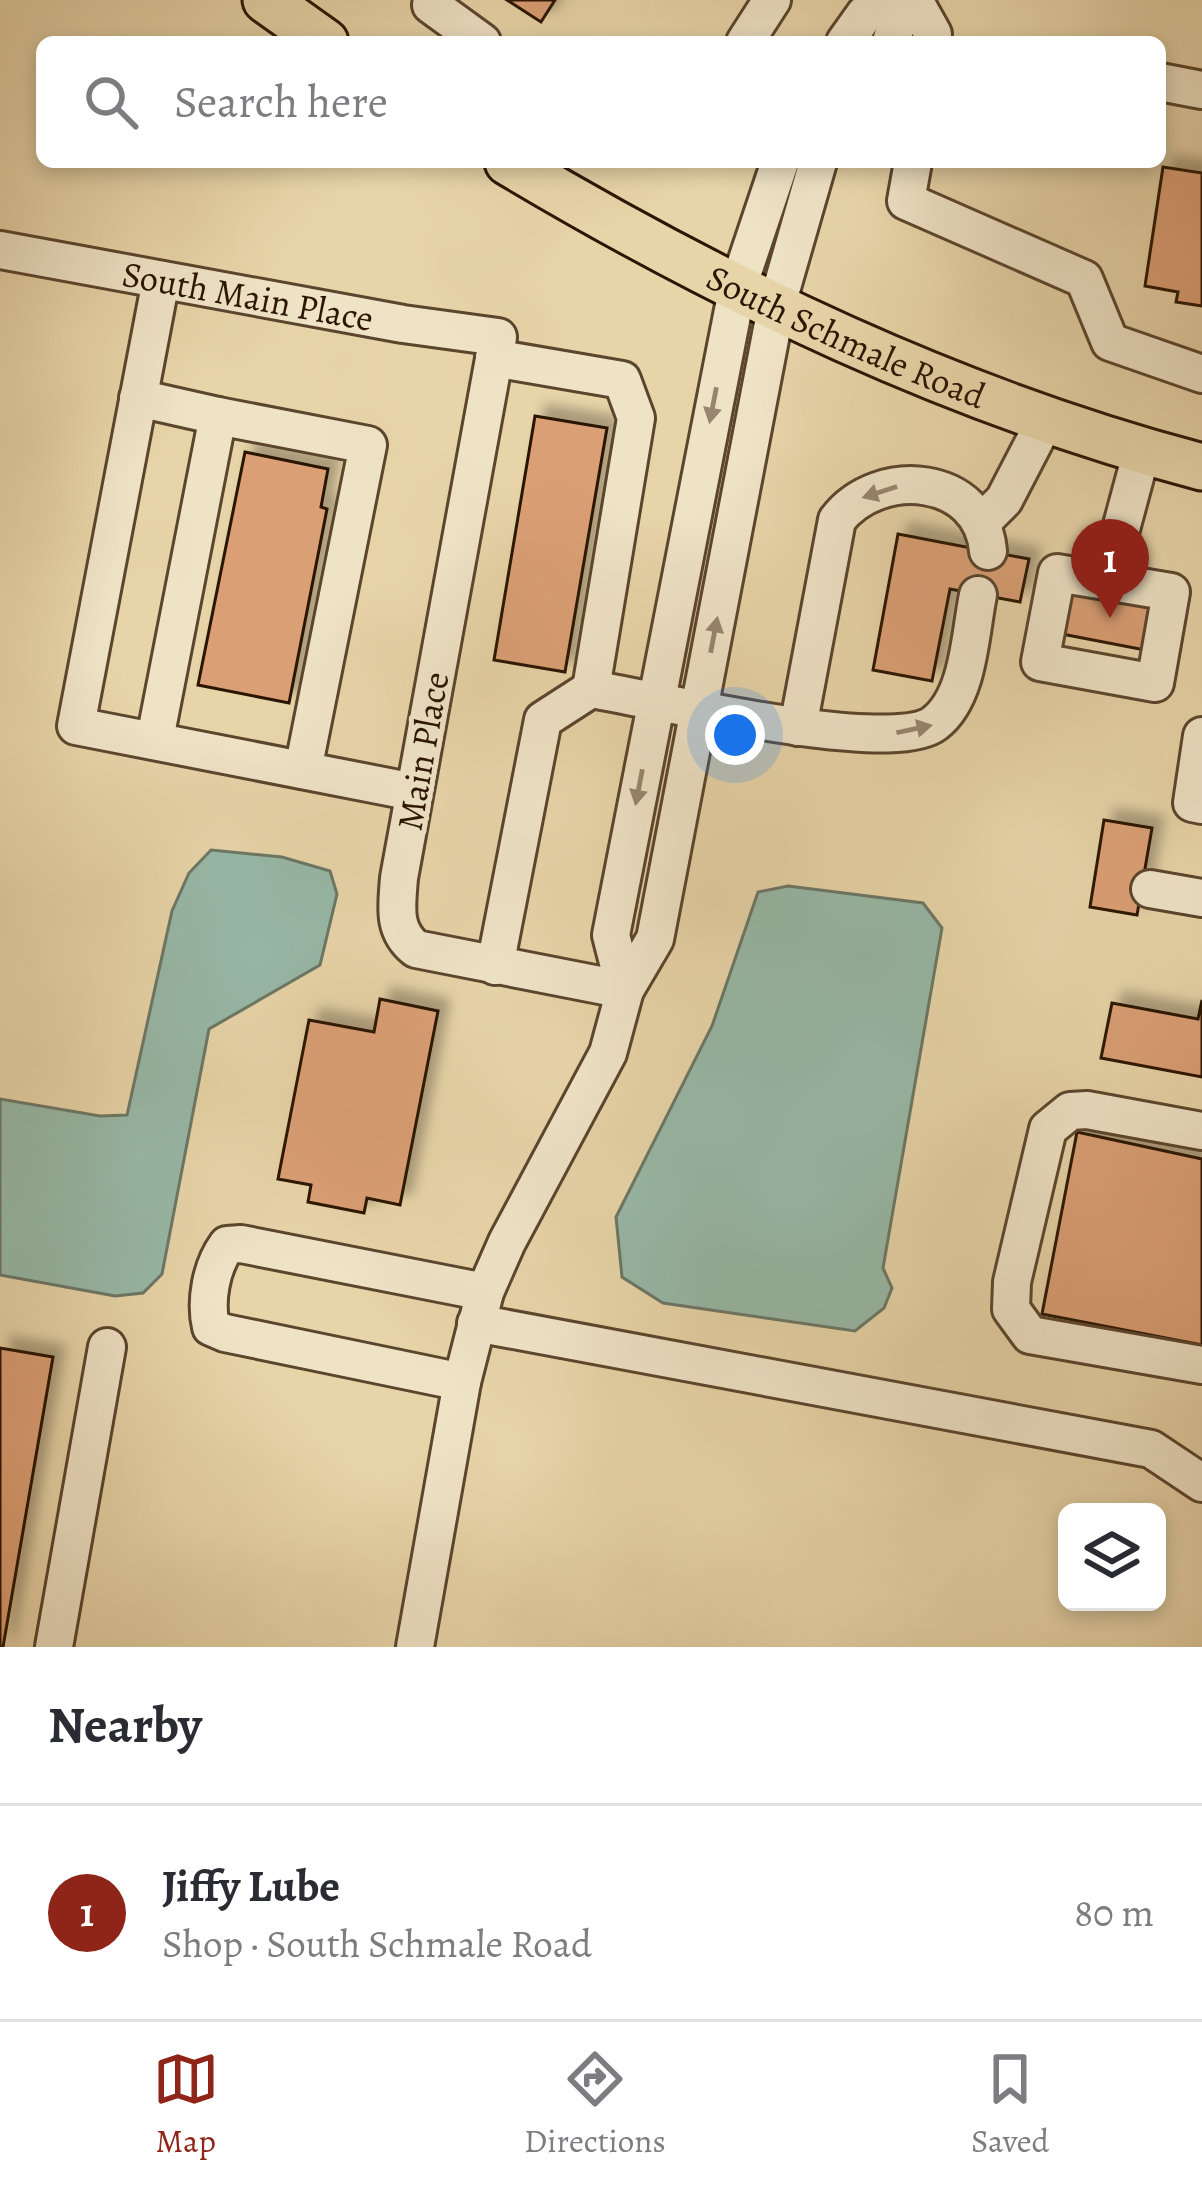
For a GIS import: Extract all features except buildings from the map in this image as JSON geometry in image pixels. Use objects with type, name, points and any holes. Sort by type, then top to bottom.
[{"type":"main road","points":[[266,0],[317,36]]},
{"type":"main road","name":"South Schmale Road","points":[[518,168],[756,299],[1045,421],[1142,451],[1200,458]]},
{"type":"street","points":[[434,0],[431,5],[474,36]]},
{"type":"street","points":[[749,36],[772,0]]},
{"type":"street","points":[[849,36],[865,14],[886,0]]},
{"type":"street","points":[[893,36],[904,0]]},
{"type":"street","points":[[914,0],[933,36]]},
{"type":"street","points":[[1166,83],[1202,90]]},
{"type":"street","points":[[415,1647],[480,1307],[507,1242],[608,1053],[626,990],[655,939],[700,709],[756,299],[779,168]]},
{"type":"street","points":[[626,990],[611,935],[656,700],[756,299],[815,168]]},
{"type":"street","points":[[912,168],[907,201],[1084,279],[1110,342],[1202,374]]},
{"type":"street","name":"South Main Place","points":[[0,250],[403,324],[622,380],[637,418],[591,688]]},
{"type":"street","points":[[161,280],[76,726],[414,792]]},
{"type":"street","name":"Main Place","points":[[496,347],[399,878],[396,921],[404,939],[416,949],[626,990]]},
{"type":"street","points":[[139,398],[368,445],[303,770]]},
{"type":"street","points":[[155,739],[218,416]]},
{"type":"street","points":[[798,727],[837,520],[845,510],[863,496],[893,486],[951,491],[973,510],[984,537],[1045,421]]},
{"type":"street","points":[[1107,581],[1142,451]]},
{"type":"street","points":[[495,966],[543,720],[591,688],[798,727],[904,735],[933,726],[958,692],[978,595]]},
{"type":"street","points":[[1202,736],[1192,803],[1202,805]]},
{"type":"street","points":[[1150,889],[1202,898]]},
{"type":"street","points":[[1202,1131],[1087,1110],[1070,1112],[1048,1129],[1012,1282],[1010,1309],[1030,1335],[1202,1365]]},
{"type":"street","points":[[462,1382],[224,1333],[212,1327],[207,1311],[216,1259],[227,1245],[241,1244],[480,1307],[1151,1449],[1202,1483]]},
{"type":"street","points":[[54,1647],[107,1348]]},
{"type":"shaded area","points":[[211,850],[282,857],[330,871],[337,894],[320,965],[209,1029],[162,1274],[143,1293],[115,1296],[0,1275],[0,1099],[100,1116],[127,1115],[172,911],[189,873]]},
{"type":"shaded area","points":[[788,886],[923,903],[942,928],[883,1268],[892,1288],[884,1308],[855,1331],[663,1303],[622,1277],[616,1217],[712,1026],[758,892]]},
{"type":"place","name":"Jiffy Lube","points":[[1110,618]]}]
